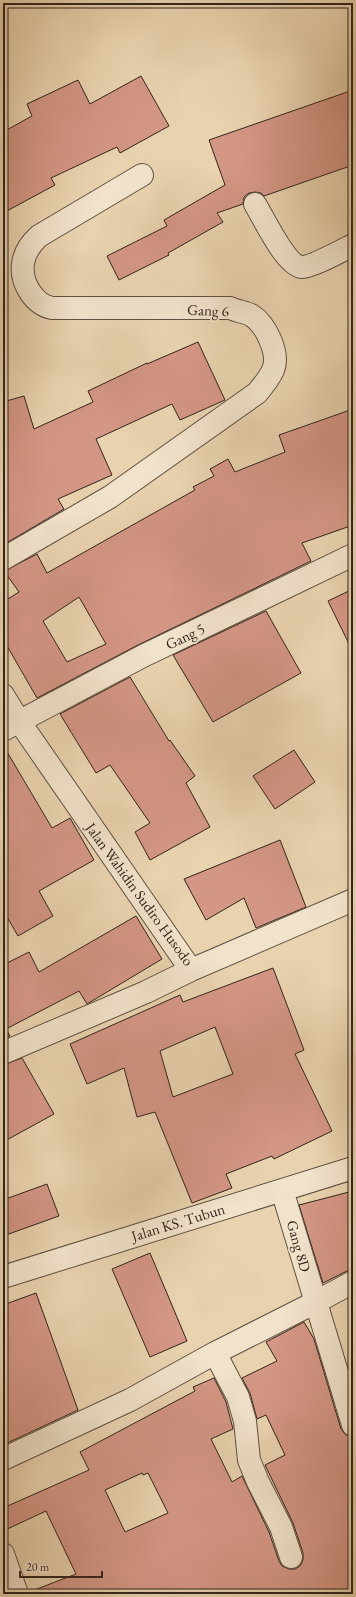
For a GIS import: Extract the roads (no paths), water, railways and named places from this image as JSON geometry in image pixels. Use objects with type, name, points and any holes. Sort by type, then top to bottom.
[{"type":"street","name":"Gang 6","points":[[3,559],[110,497],[221,420],[257,393],[267,382],[273,370],[275,356],[265,329],[251,315],[230,308],[52,308],[41,304],[31,294],[22,273],[25,255],[33,242],[40,236],[142,175]]},
{"type":"street","points":[[255,204],[286,256],[295,265],[305,266],[353,245]]},
{"type":"street","name":"Gang 5","points":[[11,726],[143,656],[353,555]]},
{"type":"street","name":"Jalan Wahidin Sudiro Husodo","points":[[3,695],[11,726],[191,970],[353,900]]},
{"type":"street","points":[[3,1053],[146,992],[191,970]]},
{"type":"street","name":"Jalan KS. Tubun","points":[[3,1277],[353,1168]]},
{"type":"street","name":"Gang 8D","points":[[282,1190],[353,1425]]},
{"type":"street","points":[[3,1459],[130,1400],[215,1353],[353,1282]]},
{"type":"street","points":[[215,1353],[238,1397],[245,1421],[249,1460],[258,1482],[281,1527],[291,1557]]},
{"type":"street","points":[[3,1554],[16,1594]]}]
